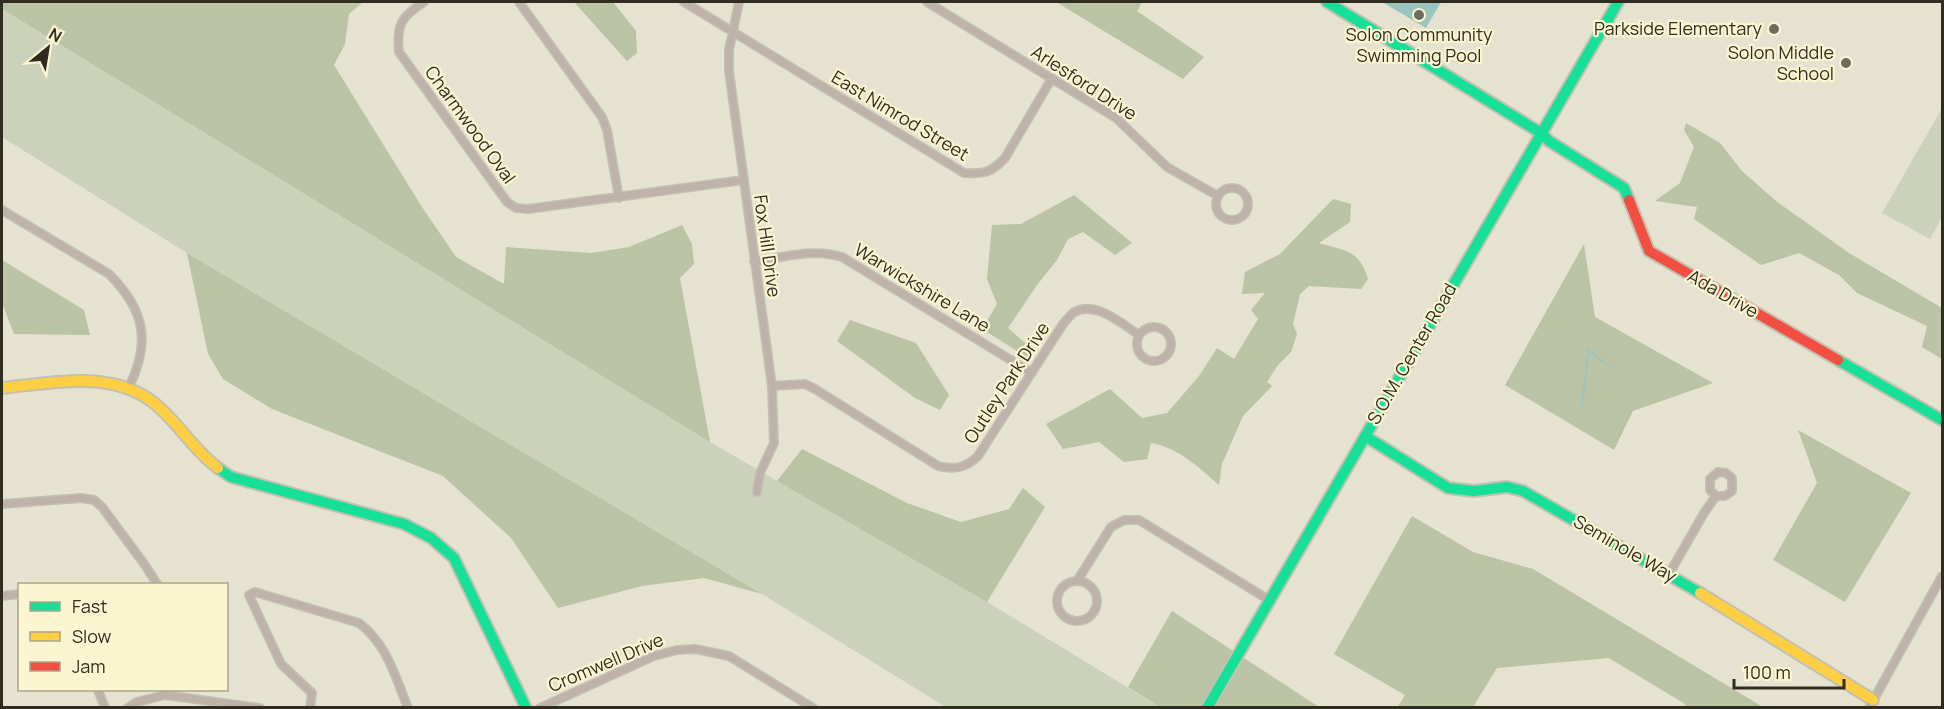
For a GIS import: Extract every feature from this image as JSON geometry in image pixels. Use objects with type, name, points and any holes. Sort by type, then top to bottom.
[{"type":"street","name":"Charmwood Oval","points":[[424,2],[407,13],[400,25],[399,52],[507,202],[516,208],[528,209],[619,198],[743,180]]},
{"type":"street","points":[[519,2],[602,117],[607,130],[619,198]]},
{"type":"street","points":[[684,2],[732,31]]},
{"type":"street","name":"Fox Hill Drive","points":[[739,2],[729,50],[729,71],[772,387],[774,443],[760,472],[757,492]]},
{"type":"street","name":"Arlesford Drive","points":[[927,2],[1124,124],[1167,168],[1218,196]]},
{"type":"street","name":"Ada Drive","points":[[1327,2],[1541,133],[1549,141],[1624,188],[1649,252],[1942,420]]},
{"type":"street","name":"S.O.M. Center Road","points":[[1207,708],[1618,2]]},
{"type":"street","name":"East Nimrod Street","points":[[732,31],[964,173],[981,174],[995,169],[1005,158],[1052,78]]},
{"type":"street","points":[[1229,188],[1239,189],[1243,191],[1248,200],[1247,210],[1235,220],[1225,218],[1217,211],[1218,196],[1229,188]]},
{"type":"street","points":[[2,210],[109,274],[123,288],[132,302],[142,334],[142,352],[129,387]]},
{"type":"street","name":"Warwickshire Lane","points":[[754,262],[815,252],[842,257],[1032,373]]},
{"type":"street","name":"Outley Park Drive","points":[[772,387],[805,384],[815,388],[938,466],[948,468],[969,465],[978,456],[1063,324],[1074,312],[1087,309],[1101,311],[1139,335]]},
{"type":"street","points":[[1158,327],[1163,330],[1167,333],[1170,343],[1167,354],[1158,360],[1142,356],[1137,346],[1139,335],[1147,328],[1158,327]]},
{"type":"street","points":[[2,388],[104,380],[129,387],[148,397],[172,420],[198,452],[214,467],[231,477],[404,524],[424,532],[440,543],[454,558],[526,708]]},
{"type":"street","name":"Seminole Way","points":[[1365,436],[1448,488],[1474,491],[1507,487],[1523,491],[1668,574],[1871,704]]},
{"type":"street","points":[[1668,574],[1716,496]]},
{"type":"street","points":[[2,504],[81,498],[94,500],[104,509],[156,583]]},
{"type":"street","points":[[1077,582],[1089,585],[1097,602],[1096,609],[1088,618],[1076,621],[1064,616],[1060,611],[1058,598],[1065,586],[1077,582],[1111,526],[1124,520],[1139,520],[1269,600]]},
{"type":"street","points":[[1871,704],[1942,576]]},
{"type":"street","points":[[310,708],[312,693],[281,664],[249,595],[255,592],[359,623],[373,634],[388,656],[408,708]]},
{"type":"street","points":[[2,597],[18,594]]},
{"type":"street","name":"Cromwell Drive","points":[[540,708],[654,656],[677,650],[695,649],[729,656],[810,707]]},
{"type":"street","points":[[98,691],[105,708]]},
{"type":"street","points":[[197,691],[199,699]]},
{"type":"street","points":[[128,708],[137,702],[165,695],[260,708]]},
{"type":"green space","points":[[2,2],[363,2],[349,14],[345,44],[334,65],[422,207],[456,257],[504,284],[506,247],[591,253],[629,247],[682,225],[692,244],[694,264],[680,278],[710,442],[2,9]]},
{"type":"green space","points":[[574,2],[613,2],[636,31],[637,53],[627,61]]},
{"type":"green space","points":[[1056,2],[1142,2],[1137,11],[1204,57],[1183,79]]},
{"type":"green space","points":[[2,9],[710,442],[987,602],[1160,707],[946,707],[762,594],[187,253],[2,137]]},
{"type":"green space","points":[[1942,108],[1942,217],[1930,239],[1882,213]]},
{"type":"green space","points":[[1686,123],[1720,143],[1742,171],[1776,201],[1849,253],[1942,308],[1942,359],[1922,347],[1927,326],[1857,293],[1839,275],[1799,253],[1761,265],[1694,219],[1697,207],[1655,201],[1680,183],[1694,147],[1684,130]]},
{"type":"green space","points":[[1074,195],[1132,243],[1115,255],[1083,232],[1068,239],[1057,260],[1008,328],[1033,350],[1027,357],[982,329],[997,304],[987,279],[992,225],[1021,224]]},
{"type":"green space","points":[[1333,199],[1351,204],[1350,222],[1319,243],[1350,253],[1360,262],[1368,279],[1361,289],[1309,286],[1300,294],[1293,324],[1297,334],[1291,352],[1278,365],[1267,382],[1272,386],[1243,416],[1222,464],[1219,485],[1179,454],[1151,443],[1147,459],[1124,462],[1099,442],[1063,449],[1046,424],[1110,389],[1142,418],[1167,413],[1199,376],[1217,348],[1234,359],[1258,319],[1251,310],[1265,293],[1242,294],[1245,272],[1280,254]]},
{"type":"green space","points":[[1584,244],[1595,317],[1713,383],[1633,411],[1614,450],[1505,385]]},
{"type":"green space","points":[[187,253],[762,594],[704,578],[642,586],[558,608],[511,538],[443,476],[272,409],[223,379],[208,354]]},
{"type":"green space","points":[[2,260],[84,310],[90,335],[14,334],[2,303]]},
{"type":"green space","points":[[850,320],[916,343],[949,395],[940,410],[915,398],[837,341]]},
{"type":"green space","points":[[1798,430],[1911,493],[1845,602],[1773,560],[1817,483]]},
{"type":"green space","points":[[802,449],[907,503],[961,522],[1009,509],[1023,488],[1045,507],[987,602],[777,481]]},
{"type":"green space","points":[[1412,516],[1473,552],[1533,569],[1763,707],[1686,707],[1685,704],[1609,658],[1497,668],[1473,707],[1398,707],[1405,695],[1334,654]]},
{"type":"green space","points":[[1172,611],[1319,707],[1160,707],[1128,687]]},
{"type":"water","name":"Solon Community Swimming Pool","points":[[1382,2],[1441,2],[1426,28]]},
{"type":"waterway","points":[[1582,407],[1589,349]]},
{"type":"waterway","points":[[1589,351],[1608,366]]},
{"type":"traffic: fast","points":[[1327,2],[1541,133],[1549,141],[1624,188],[1629,200]]},
{"type":"traffic: fast","points":[[1207,708],[1618,2]]},
{"type":"traffic: fast","points":[[1838,360],[1942,420]]},
{"type":"traffic: fast","points":[[1365,436],[1448,488],[1474,491],[1507,487],[1523,491],[1700,593]]},
{"type":"traffic: fast","points":[[218,468],[231,477],[404,524],[431,538],[454,558],[526,708]]},
{"type":"traffic: slow","points":[[2,388],[81,381],[100,382],[137,392],[154,403],[218,468]]},
{"type":"traffic: slow","points":[[1700,593],[1873,700]]},
{"type":"traffic: jam","points":[[1629,200],[1649,251],[1838,360]]},
{"type":"place","name":"Solon Community Swimming Pool","points":[[1419,15]]},
{"type":"place","name":"Parkside Elementary","points":[[1774,29]]},
{"type":"place","name":"Solon Middle School","points":[[1846,63]]}]
